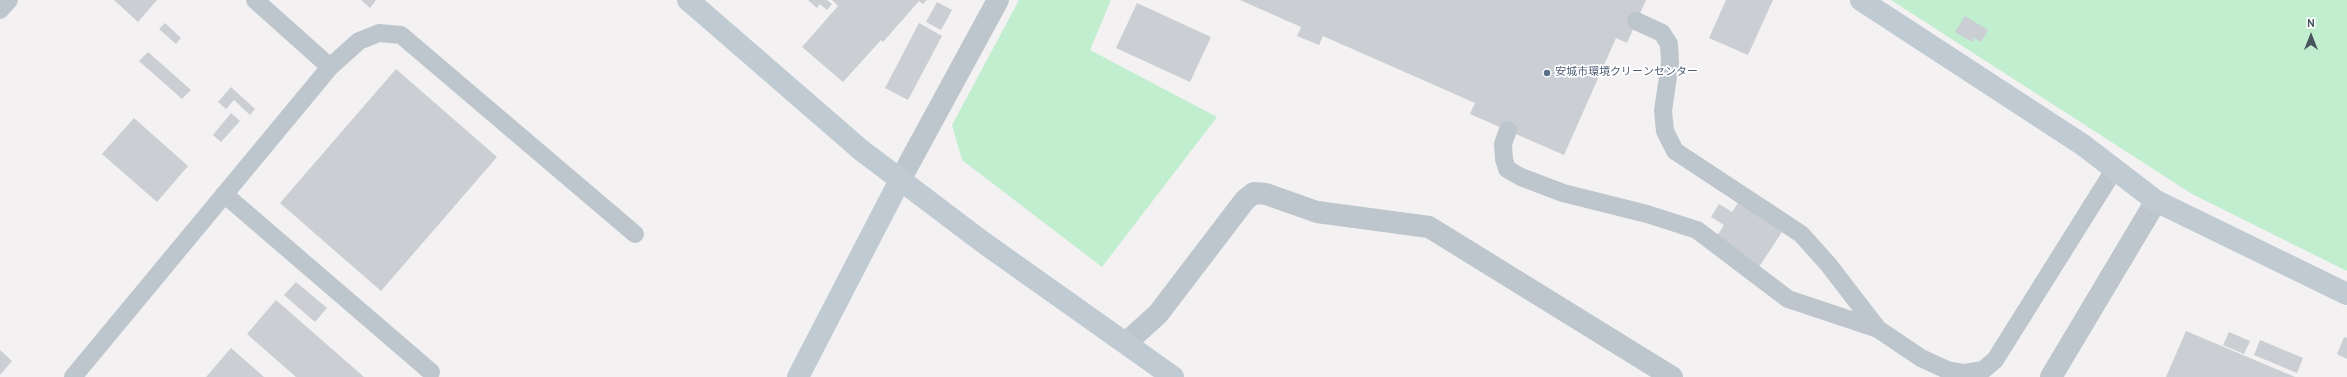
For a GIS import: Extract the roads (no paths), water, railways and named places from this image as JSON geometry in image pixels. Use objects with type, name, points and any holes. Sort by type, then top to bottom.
[{"type":"street","points":[[688,0],[861,150],[984,243],[1127,342],[1173,377]]},
{"type":"street","points":[[798,377],[900,180],[998,0]]},
{"type":"street","points":[[1861,0],[2083,145],[2156,201],[2347,294]]},
{"type":"street","points":[[1127,342],[1158,314],[1245,200],[1254,193],[1266,194],[1317,212],[1429,227],[1672,377]]},
{"type":"street","points":[[2051,377],[2156,201]]},
{"type":"lane","points":[[0,10],[9,0]]},
{"type":"lane","points":[[255,0],[330,67]]},
{"type":"lane","points":[[1636,21],[1662,33],[1669,44],[1670,63],[1663,111],[1665,132],[1674,151],[1801,234],[1828,264],[1878,329]]},
{"type":"lane","points":[[72,377],[330,67],[359,40],[379,33],[401,35],[635,234]]},
{"type":"lane","points":[[1508,130],[1503,144],[1504,159],[1507,169],[1521,177],[1563,193],[1647,214],[1697,230],[1788,299],[1878,329],[1921,358],[1947,370],[1964,373],[1983,370],[1995,360],[2114,170]]},
{"type":"lane","points":[[224,194],[431,372]]},
{"type":"place","name":"安城市環境クリーンセンター","points":[[1547,73]]}]
